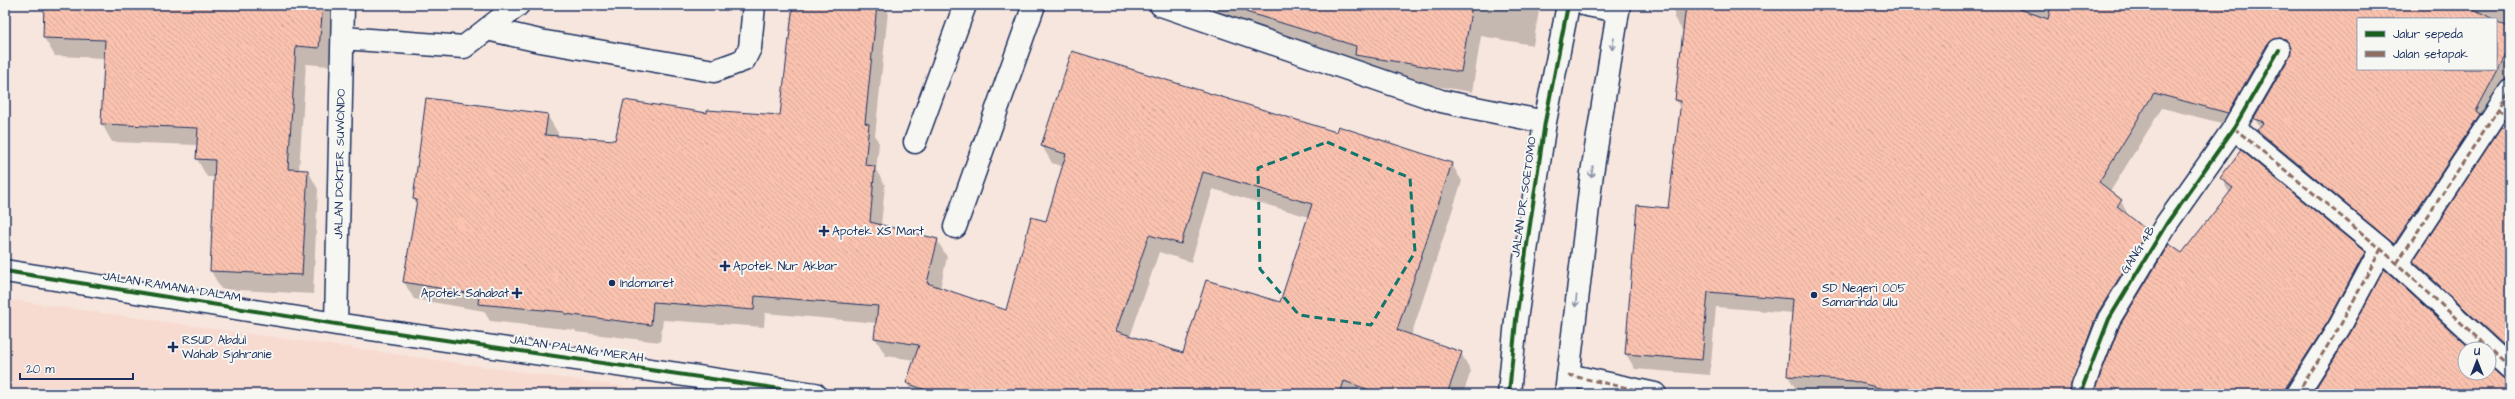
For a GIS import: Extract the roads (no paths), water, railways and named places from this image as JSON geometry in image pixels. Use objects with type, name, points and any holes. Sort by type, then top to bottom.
[{"type":"street","name":"JALAN DOKTER SUWONDO","points":[[336,324],[343,5]]},
{"type":"street","points":[[343,38],[464,47],[518,5]]},
{"type":"street","points":[[487,29],[540,41],[714,71],[744,60],[750,48],[754,5]]},
{"type":"street","points":[[915,142],[965,5]]},
{"type":"street","points":[[955,227],[1034,5]]},
{"type":"street","points":[[1161,5],[1442,101],[1545,122]]},
{"type":"street","name":"JALAN DR. SOETOMO","points":[[1509,394],[1516,320],[1545,122],[1568,5]]},
{"type":"street","points":[[1587,5],[1618,8],[1592,172],[1567,385],[1655,394]]},
{"type":"street","name":"GANG 4B","points":[[2080,394],[2112,313],[2163,229],[2234,128],[2279,50]]},
{"type":"street","points":[[2397,263],[2504,113],[2510,91]]},
{"type":"street","points":[[2234,128],[2381,249],[2510,368]]},
{"type":"street","points":[[2297,394],[2340,326],[2381,249]]},
{"type":"street","name":"JALAN RAMANIA DALAM","points":[[5,271],[336,324]]},
{"type":"street","name":"JALAN PALANG MERAH","points":[[336,324],[815,394]]},
{"type":"place","name":"Apotek XS Mart","points":[[824,231]]},
{"type":"place","name":"Apotek Nur Akbar","points":[[725,266]]},
{"type":"place","name":"Indomaret","points":[[612,283]]},
{"type":"place","name":"Apotek Sahabat","points":[[517,293]]},
{"type":"place","name":"SD Negeri 005 Samarinda Ulu","points":[[1814,295]]},
{"type":"place","name":"RSUD Abdul Wahab Sjahranie","points":[[173,347]]}]
